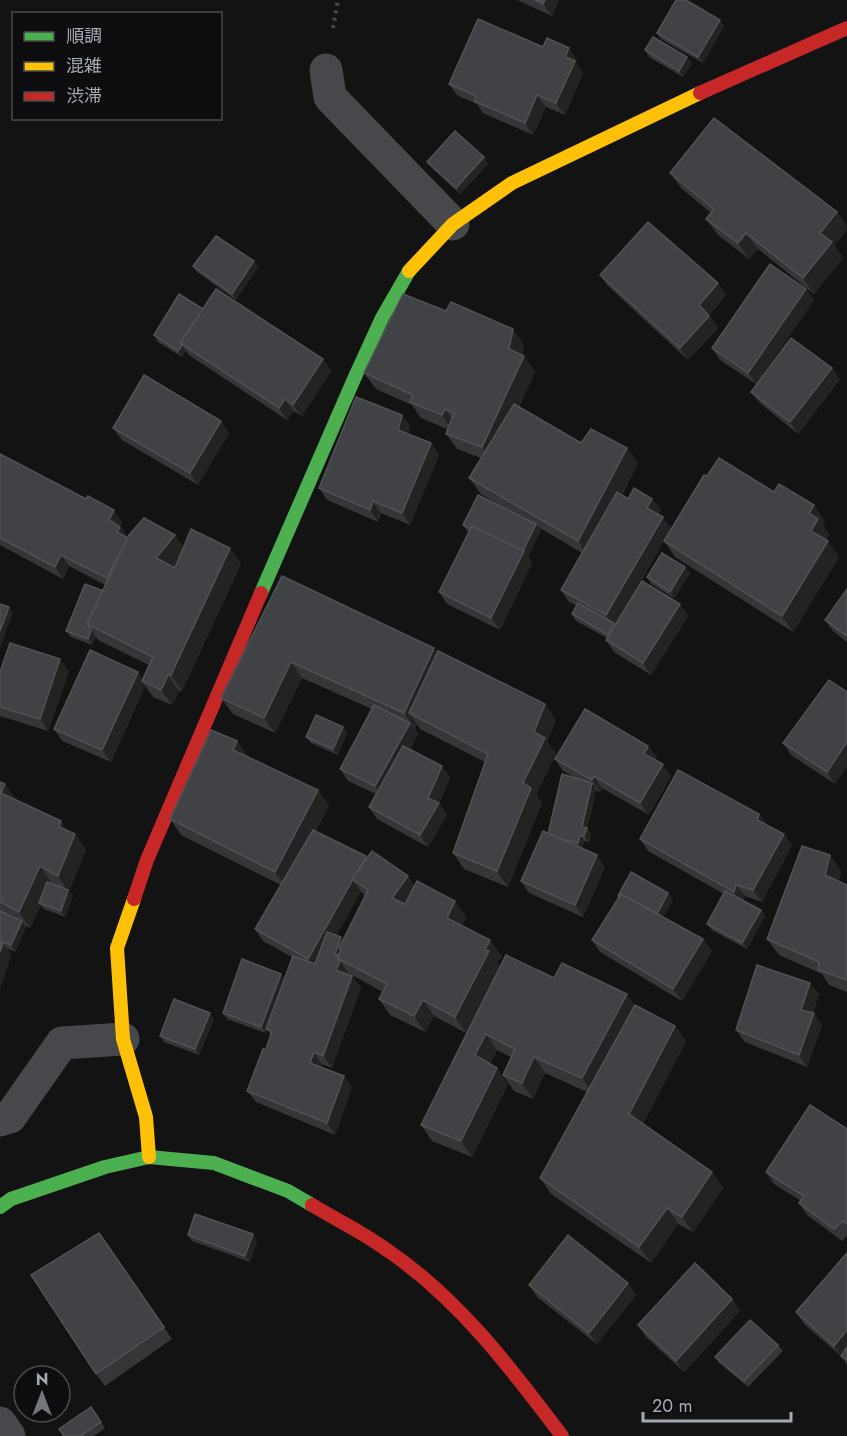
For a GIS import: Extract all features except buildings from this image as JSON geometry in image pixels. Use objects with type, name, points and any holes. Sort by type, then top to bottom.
[{"type":"street","points":[[149,1157],[146,1117],[123,1039],[117,948],[147,860],[382,318],[408,272],[453,224],[512,183],[673,104],[793,54],[847,28]]},
{"type":"street","points":[[326,70],[330,97],[453,224]]},
{"type":"street","points":[[0,1120],[10,1117],[62,1043],[123,1039]]},
{"type":"street","points":[[0,1208],[11,1199],[105,1167],[149,1157],[214,1163],[288,1191],[388,1251],[458,1308],[520,1380],[562,1436]]},
{"type":"street","points":[[0,1423],[9,1436]]},
{"type":"traffic: fast","points":[[261,593],[382,318],[409,271]]},
{"type":"traffic: fast","points":[[0,1207],[11,1199],[105,1167],[149,1157],[214,1163],[288,1191],[312,1205]]},
{"type":"traffic: slow","points":[[409,271],[453,224],[512,183],[700,93]]},
{"type":"traffic: slow","points":[[134,899],[117,948],[123,1039],[146,1117],[149,1157]]},
{"type":"traffic: jam","points":[[700,93],[847,28]]},
{"type":"traffic: jam","points":[[134,899],[147,860],[261,593]]},
{"type":"traffic: jam","points":[[312,1205],[378,1244],[413,1269],[437,1290],[503,1360],[562,1436]]}]
